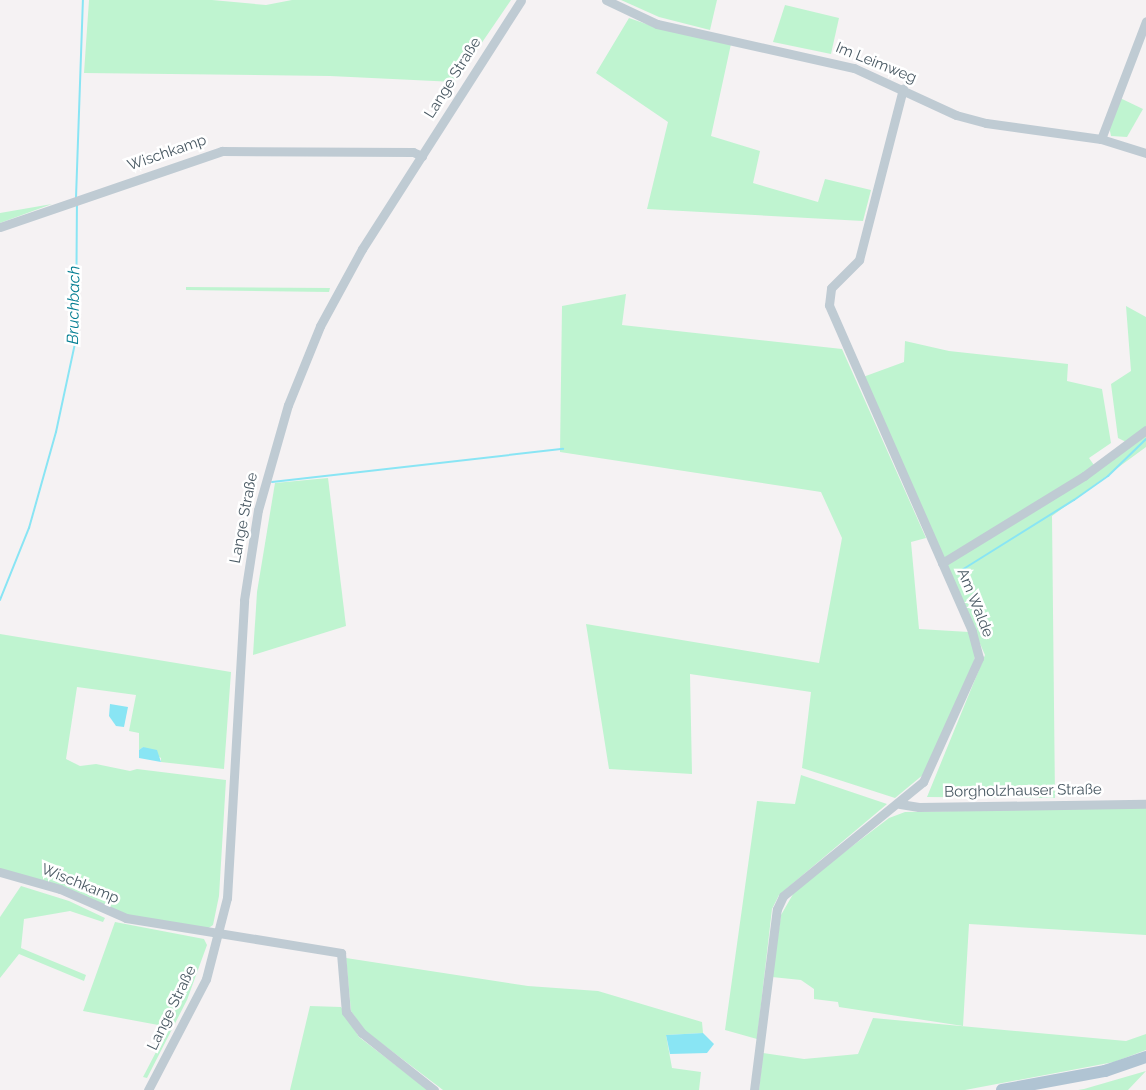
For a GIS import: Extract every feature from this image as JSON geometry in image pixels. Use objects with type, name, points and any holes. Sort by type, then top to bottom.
[{"type":"main road","points":[[1002,1090],[1105,1071],[1146,1057]]},
{"type":"street","name":"Lange Straße","points":[[148,1090],[206,979],[219,934],[231,854],[244,600],[258,510],[276,441],[302,370],[335,297],[521,0]]},
{"type":"street","name":"Im Leimweg","points":[[606,0],[657,24],[834,61],[903,89],[956,115],[986,123],[1101,139],[1146,153]]},
{"type":"street","points":[[1101,139],[1146,21]]},
{"type":"street","name":"Am Walde","points":[[754,1090],[780,903],[790,889],[900,804],[923,782],[979,658],[972,631],[829,305],[831,288],[859,260],[903,89]]},
{"type":"street","name":"Wischkamp","points":[[0,228],[222,151],[408,152],[422,156]]},
{"type":"street","points":[[942,563],[1084,476],[1146,430]]},
{"type":"street","name":"Borgholzhauser Straße","points":[[900,804],[919,807],[1146,804]]},
{"type":"street","name":"Wischkamp","points":[[0,872],[60,889],[112,914],[341,953],[346,1012],[362,1033],[434,1090]]},
{"type":"green space","points":[[89,0],[212,0],[266,5],[292,0],[511,0],[455,82],[330,76],[84,73]]},
{"type":"green space","points":[[621,0],[717,0],[710,30],[659,17]]},
{"type":"green space","points":[[785,5],[839,18],[831,54],[773,42]]},
{"type":"green space","points":[[629,18],[658,28],[731,44],[711,136],[760,151],[753,183],[818,202],[825,179],[871,190],[863,221],[647,209],[668,122],[596,73]]},
{"type":"green space","points":[[1120,98],[1143,109],[1127,137],[1111,136],[1109,126]]},
{"type":"green space","points":[[52,204],[0,223],[0,213]]},
{"type":"green space","points":[[186,287],[330,288],[329,292],[186,290]]},
{"type":"green space","points":[[626,294],[622,325],[842,349],[926,538],[911,542],[919,629],[969,632],[976,651],[973,666],[924,774],[895,798],[802,768],[811,692],[690,674],[692,774],[609,769],[586,624],[819,663],[842,538],[821,492],[560,452],[562,306]]},
{"type":"green space","points":[[1126,306],[1146,317],[1146,426],[1126,442],[1118,438],[1111,384],[1131,371]]},
{"type":"green space","points":[[905,341],[949,351],[1068,364],[1067,381],[1102,389],[1111,443],[1089,458],[1098,471],[1146,435],[1146,447],[1052,516],[1055,798],[927,797],[985,655],[863,377],[904,362]]},
{"type":"green space","points":[[328,478],[346,626],[253,655],[257,592],[275,483]]},
{"type":"green space","points":[[0,634],[231,672],[224,769],[161,762],[161,758],[143,747],[139,750],[139,733],[129,731],[136,695],[77,687],[66,759],[80,766],[96,764],[130,771],[137,769],[226,780],[219,896],[213,925],[207,929],[126,915],[0,869]]},
{"type":"green space","points":[[801,775],[887,804],[779,895],[772,909],[757,1039],[725,1030],[757,801],[795,804]]},
{"type":"green space","points":[[1146,807],[1146,935],[969,924],[963,1026],[839,1007],[838,1002],[814,999],[814,989],[801,980],[772,977],[781,915],[796,889],[889,818],[905,812]]},
{"type":"green space","points":[[21,886],[69,901],[105,918],[103,922],[70,911],[24,919],[21,948],[86,975],[84,981],[19,954],[0,978],[0,917]]},
{"type":"green space","points":[[115,922],[204,939],[207,945],[187,1000],[147,1078],[143,1077],[169,1027],[83,1011]]},
{"type":"green space","points":[[346,958],[528,986],[598,991],[702,1022],[703,1033],[666,1035],[672,1068],[701,1072],[699,1090],[443,1090],[364,1030],[351,1011]]},
{"type":"green space","points":[[310,1006],[341,1007],[359,1037],[428,1090],[290,1090]]},
{"type":"green space","points":[[873,1018],[1126,1041],[1146,1034],[1146,1050],[1114,1062],[965,1090],[759,1090],[763,1053],[804,1059],[858,1054]]},
{"type":"green space","points":[[1146,1071],[1128,1090],[1078,1090],[1084,1089]]},
{"type":"water","points":[[110,704],[128,707],[124,727],[116,726],[109,716]]},
{"type":"water","points":[[143,747],[157,750],[161,762],[139,758],[139,750]]},
{"type":"water","points":[[703,1033],[714,1044],[707,1053],[670,1054],[666,1035]]},
{"type":"waterway","name":"Bruchbach","points":[[76,198],[83,0]]},
{"type":"waterway","name":"Bruchbach","points":[[0,600],[29,528],[56,432],[76,339],[77,204]]},
{"type":"waterway","points":[[957,573],[1074,500],[1108,476],[1146,439]]},
{"type":"waterway","points":[[272,482],[563,449]]}]
